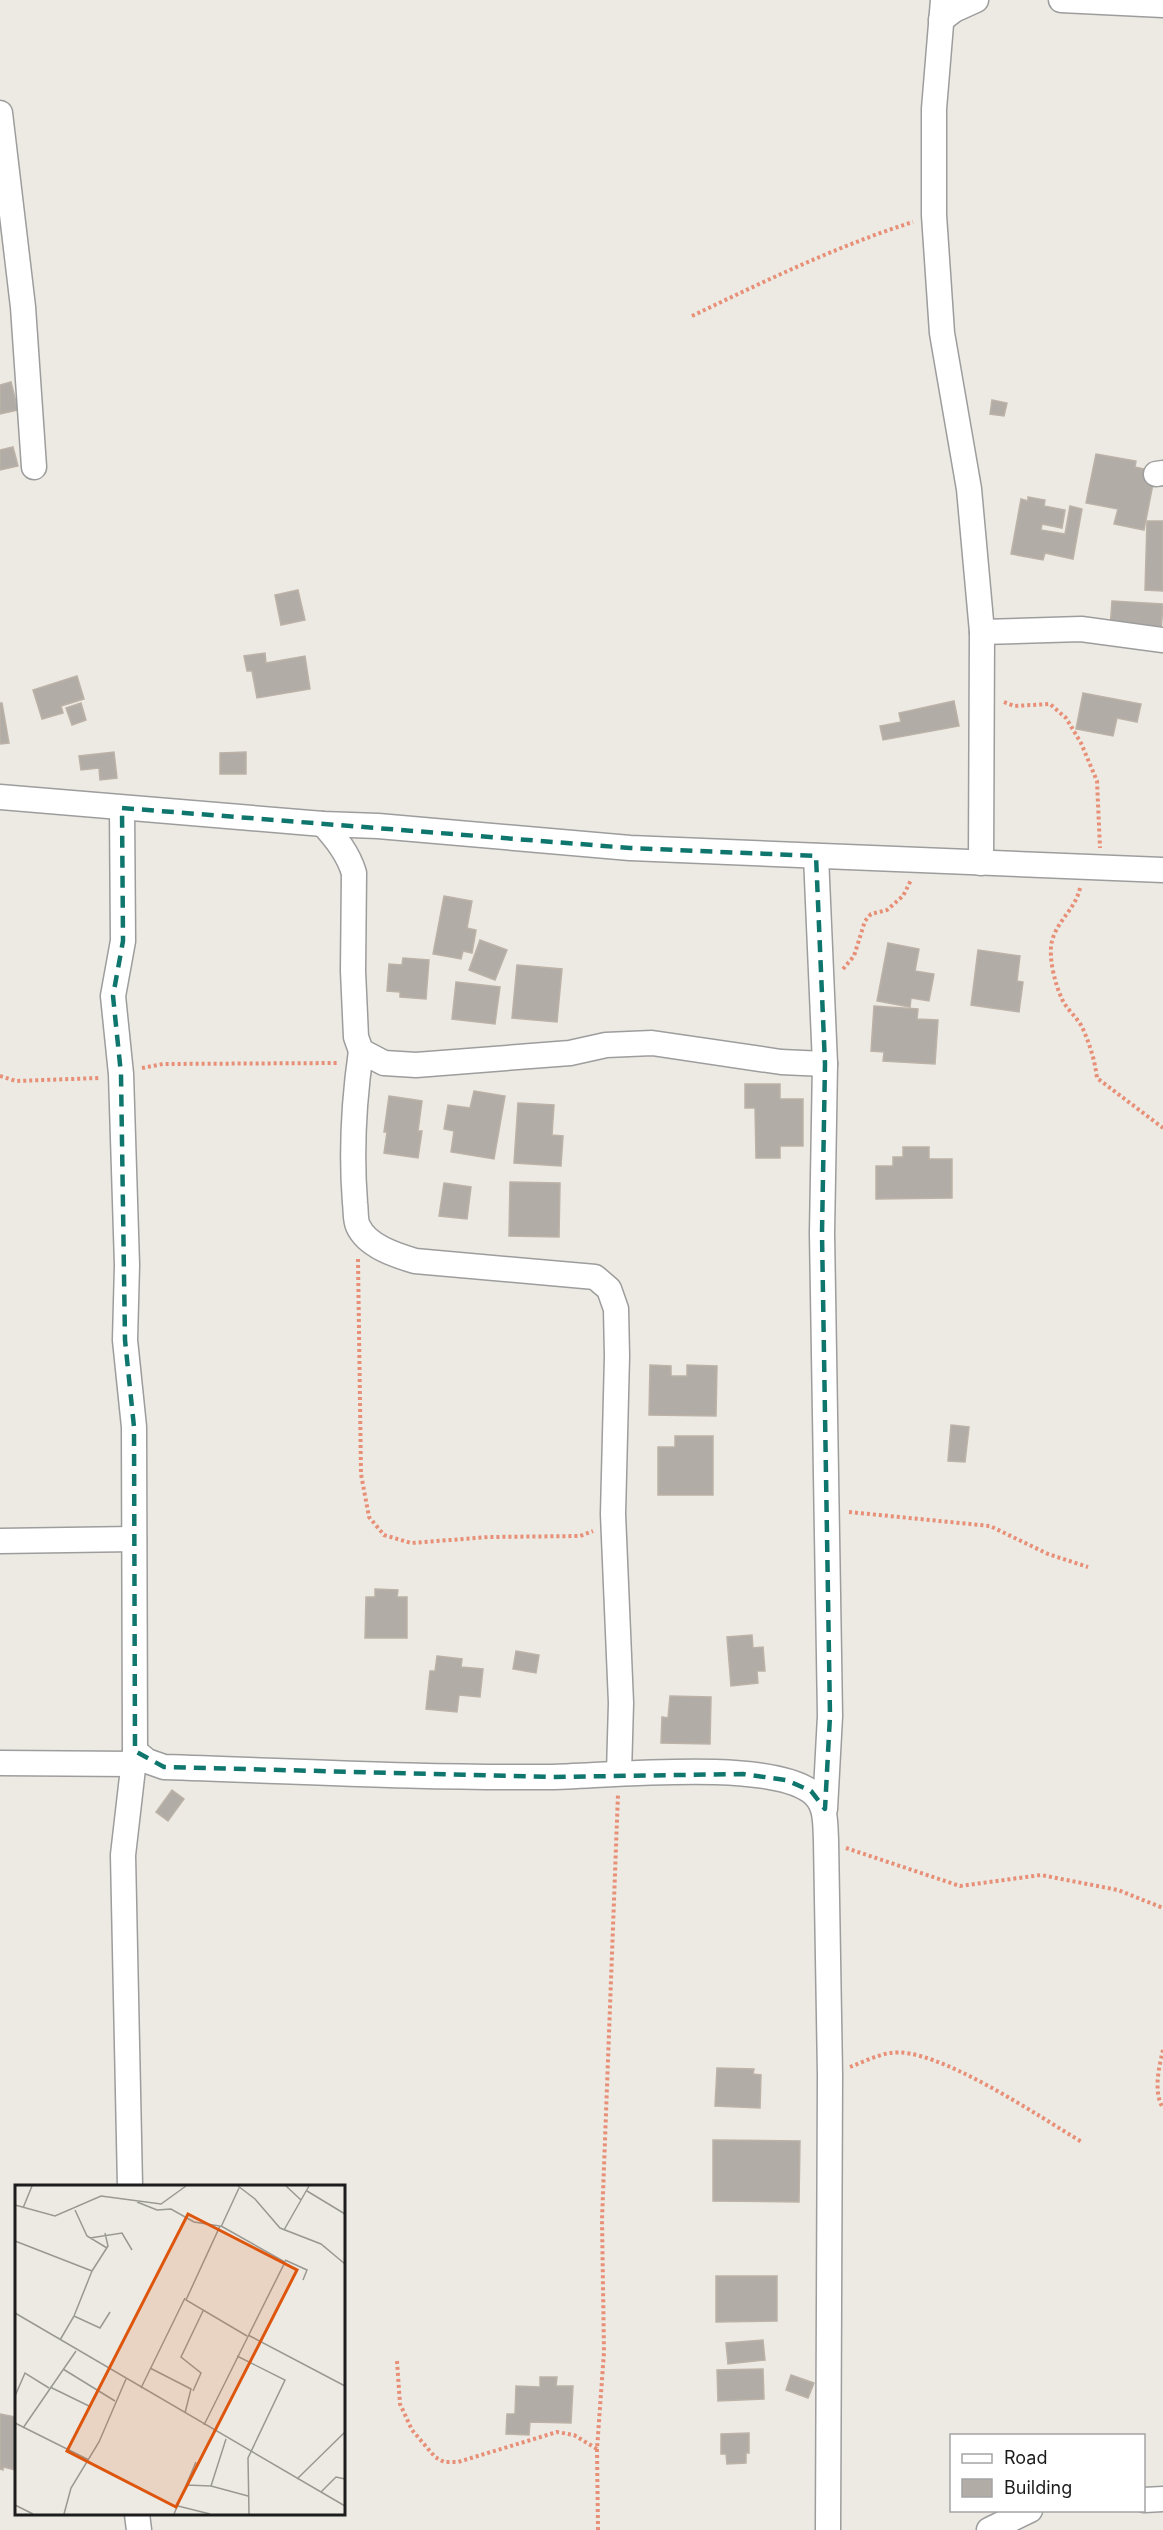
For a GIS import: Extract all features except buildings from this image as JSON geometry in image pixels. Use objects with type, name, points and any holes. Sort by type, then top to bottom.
[{"type":"street","points":[[976,0],[969,0],[942,10],[934,110],[934,215],[942,333],[969,489],[982,632],[981,863]]},
{"type":"street","points":[[1061,0],[1163,5]]},
{"type":"street","points":[[0,113],[7,228],[24,319],[34,467]]},
{"type":"street","points":[[982,632],[1081,629],[1163,640]]},
{"type":"street","points":[[0,797],[630,848],[1163,870]]},
{"type":"street","points":[[122,808],[123,941],[112,996],[121,1083],[127,1265],[125,1340],[134,1426],[134,1757],[123,1855],[130,2185]]},
{"type":"street","points":[[323,824],[350,860],[354,873],[353,971],[356,1037],[360,1058],[354,1131],[357,1225],[373,1242],[391,1254],[415,1261],[596,1277],[609,1289],[616,1309],[613,1514],[621,1703],[620,1773]]},
{"type":"street","points":[[350,860],[378,826]]},
{"type":"street","points":[[816,856],[825,1064],[822,1233],[830,1716],[825,1809],[830,2075],[828,2530]]},
{"type":"street","points":[[360,1058],[384,1063],[416,1065],[570,1053],[606,1045],[652,1043],[782,1062],[825,1064]]},
{"type":"street","points":[[0,1541],[134,1539]]},
{"type":"street","points":[[0,1763],[134,1757],[164,1767],[551,1777],[620,1773],[743,1774],[786,1780],[811,1791],[825,1809]]},
{"type":"street","points":[[1145,2500],[1163,2499]]},
{"type":"street","points":[[988,2530],[1028,2512]]},
{"type":"street","points":[[137,2515],[139,2530]]},
{"type":"path","points":[[692,316],[786,270],[858,240],[934,215]]},
{"type":"path","points":[[981,694],[1014,705],[1050,704],[1066,718],[1082,743],[1097,781],[1093,867],[1078,898],[1059,925],[1052,942],[1052,963],[1062,999],[1082,1027],[1094,1057],[1097,1078],[1163,1128]]},
{"type":"path","points":[[820,978],[842,970],[854,956],[865,921],[871,914],[887,910],[903,896],[922,861]]},
{"type":"path","points":[[0,1076],[16,1081],[95,1079],[121,1083],[143,1067],[163,1064],[335,1062],[360,1058]]},
{"type":"path","points":[[357,1225],[361,1474],[369,1517],[384,1535],[411,1543],[580,1536],[596,1530],[613,1514]]},
{"type":"path","points":[[826,1510],[990,1526],[1048,1554],[1088,1567]]},
{"type":"path","points":[[598,2530],[597,2449],[604,2352],[602,2208],[620,1773]]},
{"type":"path","points":[[826,1840],[960,1886],[1041,1875],[1119,1890],[1163,1908]]},
{"type":"path","points":[[1163,2050],[1158,2071],[1160,2103],[1163,2108]]},
{"type":"path","points":[[830,2075],[891,2053],[917,2055],[973,2077],[1082,2142]]},
{"type":"path","points":[[397,2361],[400,2404],[411,2430],[435,2457],[444,2462],[458,2462],[557,2432],[574,2435],[597,2449]]},
{"type":"highlighted area","points":[[122,808],[630,848],[816,856],[825,1064],[822,1233],[830,1716],[825,1809],[811,1791],[786,1780],[743,1774],[551,1777],[164,1767],[135,1751],[134,1427],[125,1340],[121,1074],[113,996],[123,941]]}]
